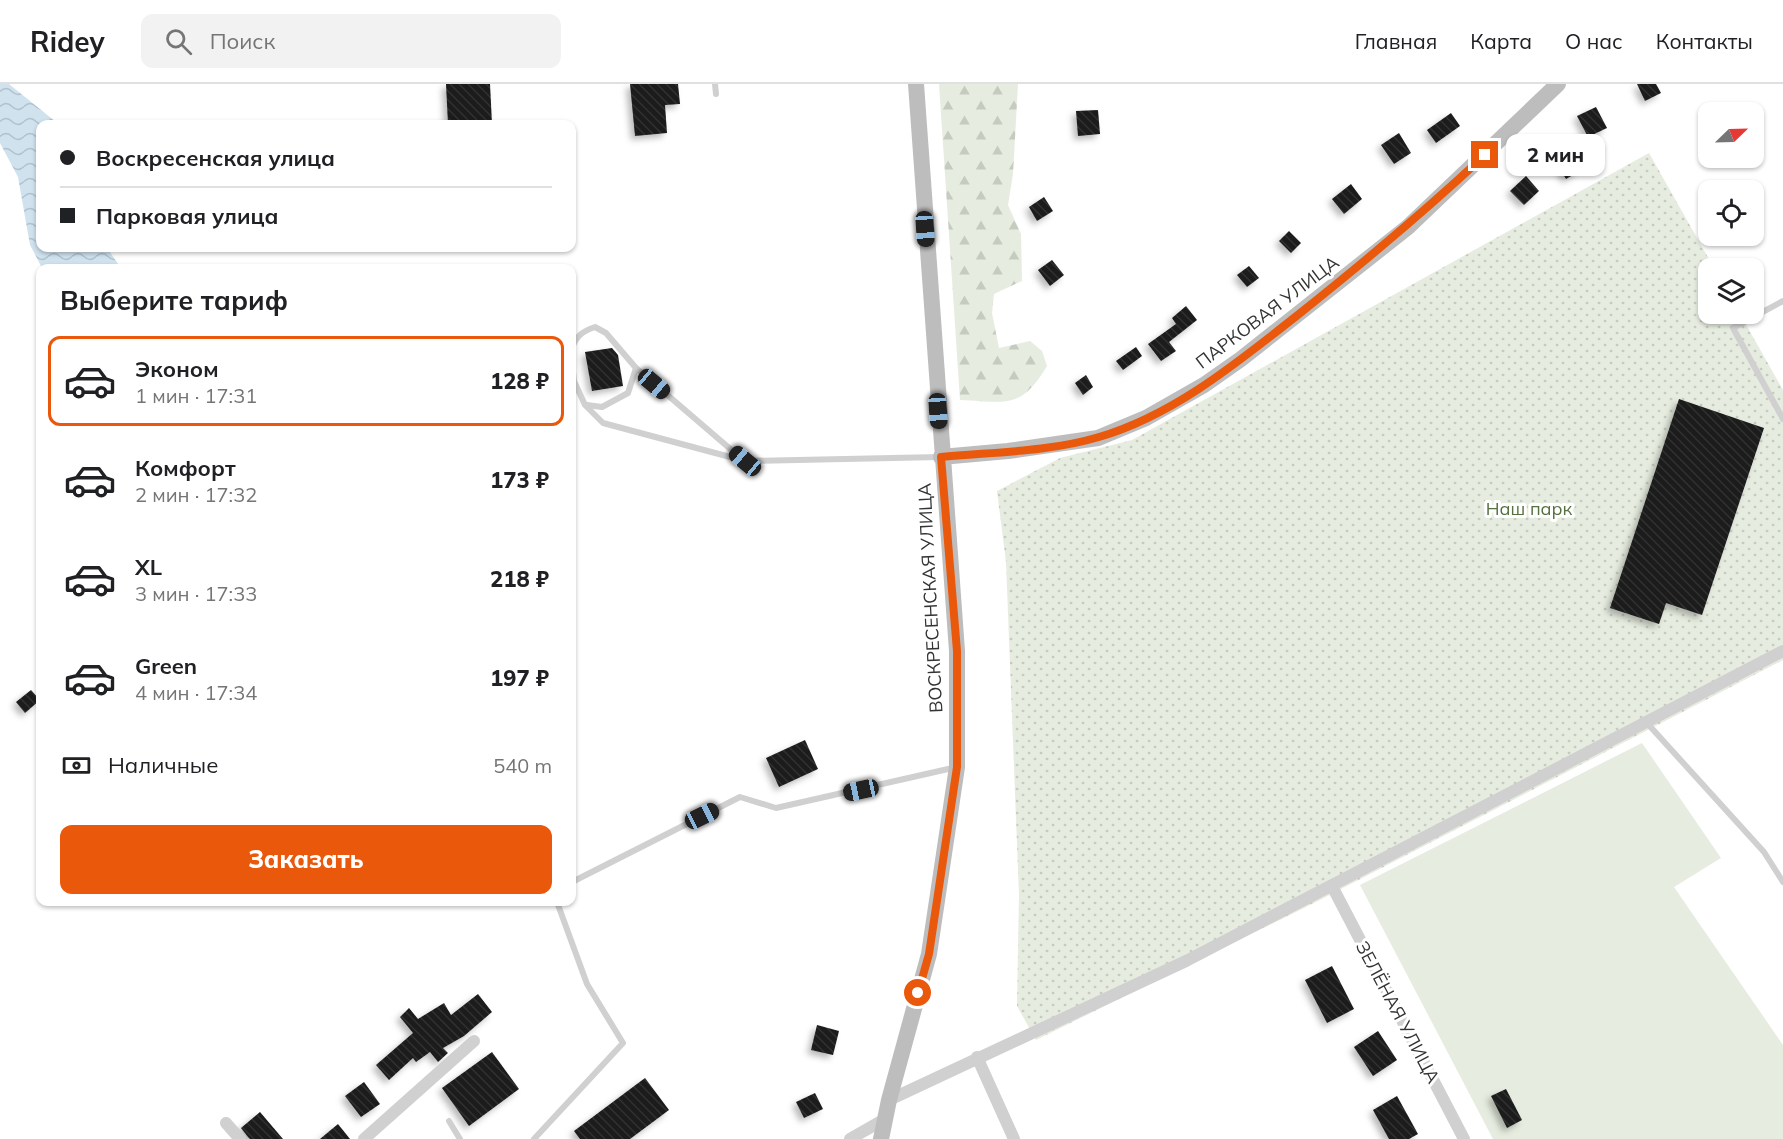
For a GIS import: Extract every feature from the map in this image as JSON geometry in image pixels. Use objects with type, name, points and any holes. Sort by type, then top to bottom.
[{"type":"street","name":"ВОСКРЕСЕНСКАЯ УЛИЦА","points":[[881,1139],[889,1100],[929,954],[957,767],[957,651],[941,457],[916,84]]},
{"type":"street","name":"ПАРКОВАЯ УЛИЦА","points":[[941,457],[1008,451],[1098,438],[1146,418],[1204,385],[1241,359],[1408,227],[1558,84]]},
{"type":"street","points":[[889,1100],[1186,961],[1783,651]]},
{"type":"street","name":"ЗЕЛЁНАЯ УЛИЦА","points":[[1332,886],[1464,1139]]},
{"type":"street","points":[[364,1139],[474,1041]]},
{"type":"street","points":[[977,1057],[1014,1139]]},
{"type":"street","points":[[850,1139],[885,1119]]},
{"type":"street","points":[[226,1123],[240,1139]]},
{"type":"lane","points":[[715,84],[716,94]]},
{"type":"lane","points":[[1783,301],[1732,328],[1783,419]]},
{"type":"lane","points":[[576,337],[595,327],[606,333],[636,368],[745,461]]},
{"type":"lane","points":[[585,405],[602,407],[628,393],[636,368]]},
{"type":"lane","points":[[576,385],[585,405],[603,423],[745,461],[941,457]]},
{"type":"lane","points":[[1647,723],[1764,852],[1783,882]]},
{"type":"lane","points":[[576,880],[740,797],[777,808],[957,767]]},
{"type":"lane","points":[[534,1139],[623,1043],[587,984],[558,906]]},
{"type":"lane","points":[[449,1121],[460,1139]]},
{"type":"green space","points":[[939,84],[1018,84],[1013,174],[1008,205],[1021,234],[1022,281],[994,294],[992,313],[999,348],[1030,341],[1042,351],[1047,366],[1029,390],[1011,400],[989,402],[960,400]]},
{"type":"green space","name":"Наш парк","points":[[1649,153],[1698,240],[1698,246],[1702,246],[1708,258],[1698,258],[1698,324],[1746,324],[1783,390],[1783,660],[1312,904],[1036,1040],[1017,1006],[1019,895],[1006,562],[997,491],[1060,458],[1132,440]]},
{"type":"green space","points":[[1642,743],[1721,858],[1674,887],[1783,1045],[1783,1139],[1493,1139],[1360,885]]},
{"type":"water","points":[[0,84],[9,84],[54,120],[36,120],[36,252],[110,252],[118,264],[40,264],[30,245],[18,177],[0,143]]},
{"type":"building","points":[[446,84],[490,84],[492,120],[448,120]]},
{"type":"building","points":[[630,84],[678,84],[680,104],[665,105],[667,133],[635,136]]},
{"type":"building","points":[[1637,84],[1656,84],[1661,93],[1645,101]]},
{"type":"building","points":[[1596,107],[1607,128],[1588,137],[1577,116]]},
{"type":"building","points":[[1098,110],[1100,134],[1078,136],[1076,111]]},
{"type":"building","points":[[1451,113],[1460,126],[1436,143],[1427,130]]},
{"type":"building","points":[[1399,133],[1411,153],[1394,164],[1381,145]]},
{"type":"building","points":[[1570,153],[1578,172],[1566,179],[1556,162]]},
{"type":"building","points":[[1526,176],[1539,191],[1524,205],[1510,191]]},
{"type":"building","points":[[1351,184],[1362,199],[1344,214],[1332,199]]},
{"type":"building","points":[[1044,197],[1053,211],[1037,221],[1029,207]]},
{"type":"building","points":[[1289,231],[1301,243],[1291,253],[1279,241]]},
{"type":"building","points":[[1052,260],[1064,275],[1050,286],[1038,270]]},
{"type":"building","points":[[1249,266],[1259,278],[1247,287],[1237,275]]},
{"type":"building","points":[[1186,306],[1197,320],[1169,342],[1176,351],[1161,361],[1148,344],[1176,324],[1172,318]]},
{"type":"building","points":[[1136,347],[1142,356],[1123,370],[1116,361]]},
{"type":"building","points":[[612,348],[618,355],[623,386],[592,391],[585,352]]},
{"type":"building","points":[[1086,375],[1093,387],[1083,395],[1075,383]]},
{"type":"building","points":[[1679,399],[1764,428],[1702,615],[1666,603],[1659,624],[1610,608]]},
{"type":"building","points":[[31,690],[36,696],[36,703],[25,713],[16,702]]},
{"type":"building","points":[[805,740],[818,769],[779,787],[766,758]]},
{"type":"building","points":[[1332,966],[1354,1009],[1327,1023],[1305,980]]},
{"type":"building","points":[[478,994],[492,1012],[464,1036],[443,1048],[448,1053],[438,1062],[430,1052],[416,1062],[413,1058],[389,1080],[376,1065],[413,1033],[400,1017],[409,1008],[418,1019],[444,1003],[451,1015]]},
{"type":"building","points":[[817,1025],[839,1031],[833,1055],[811,1050]]},
{"type":"building","points":[[1378,1031],[1397,1060],[1373,1076],[1354,1047]]},
{"type":"building","points":[[492,1052],[519,1089],[469,1126],[442,1088]]},
{"type":"building","points":[[645,1078],[669,1110],[630,1139],[580,1139],[574,1131]]},
{"type":"building","points":[[364,1082],[380,1104],[361,1117],[345,1096]]},
{"type":"building","points":[[1506,1089],[1522,1120],[1507,1128],[1491,1096]]},
{"type":"building","points":[[815,1093],[823,1109],[804,1118],[796,1102]]},
{"type":"building","points":[[1397,1096],[1418,1134],[1409,1139],[1389,1139],[1373,1110]]},
{"type":"building","points":[[260,1112],[283,1139],[250,1139],[248,1137],[241,1128]]},
{"type":"building","points":[[338,1124],[350,1139],[320,1139]]},
{"type":"route","points":[[918,993],[929,954],[957,767],[957,651],[941,457],[1066,444],[1098,438],[1165,408],[1204,385],[1241,359],[1367,261],[1408,227],[1485,155]]}]
